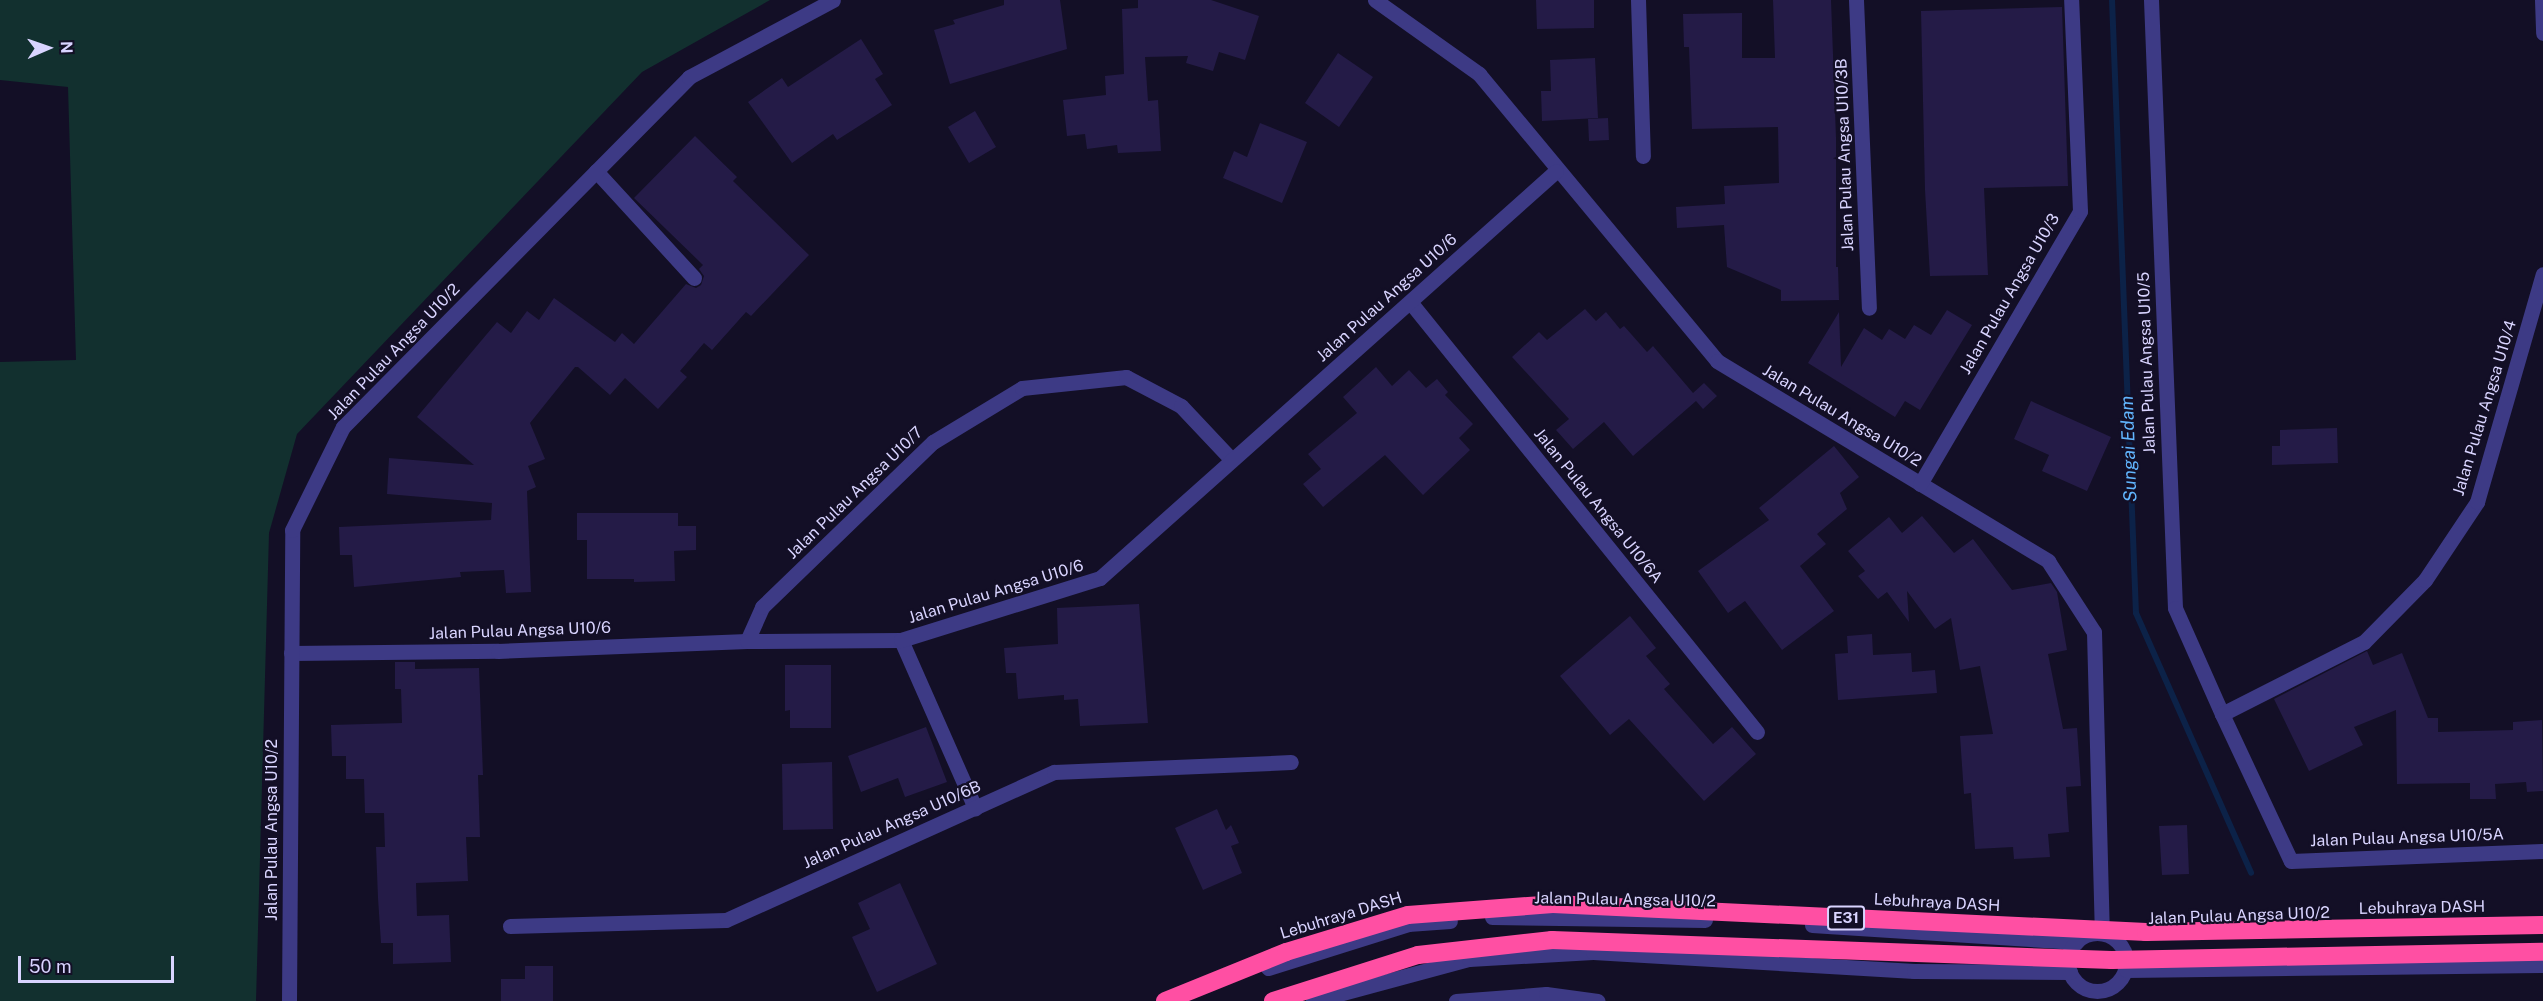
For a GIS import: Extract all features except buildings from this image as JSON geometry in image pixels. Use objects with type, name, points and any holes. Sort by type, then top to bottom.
[{"type":"highway","name":"Lebuhraya DASH","points":[[1165,1001],[1286,952],[1408,915],[1553,904],[2146,932],[2543,926]]},
{"type":"highway","name":"E31","points":[[1273,1001],[1418,955],[1552,940],[2112,960],[2543,952]]},
{"type":"street","name":"Jalan Pulau Angsa U10/2","points":[[289,1001],[292,530],[343,427],[688,76],[832,0]]},
{"type":"street","name":"Jalan Pulau Angsa U10/2","points":[[1375,0],[1479,74],[1556,171],[1717,361],[2048,561],[2094,632],[2102,932]]},
{"type":"street","points":[[1638,0],[1643,156]]},
{"type":"street","name":"Jalan Pulau Angsa U10/3B","points":[[1856,0],[1869,308]]},
{"type":"street","name":"Jalan Pulau Angsa U10/3","points":[[1920,484],[2080,211],[2071,0]]},
{"type":"street","name":"Jalan Pulau Angsa U10/5","points":[[2151,0],[2175,608],[2222,714]]},
{"type":"street","points":[[2542,0],[2543,33]]},
{"type":"street","points":[[596,171],[693,278]]},
{"type":"street","name":"Jalan Pulau Angsa U10/6","points":[[291,653],[498,651],[747,641],[901,640],[1100,578],[1231,459],[1411,303],[1556,171]]},
{"type":"street","name":"Jalan Pulau Angsa U10/4","points":[[2222,714],[2364,642],[2425,580],[2477,502],[2543,274]]},
{"type":"street","name":"Jalan Pulau Angsa U10/6A","points":[[1411,303],[1757,732]]},
{"type":"street","name":"Jalan Pulau Angsa U10/7","points":[[747,641],[762,607],[933,442],[1022,388],[1126,377],[1181,406],[1231,459]]},
{"type":"street","points":[[901,640],[975,808]]},
{"type":"street","name":"Jalan Pulau Angsa U10/5A","points":[[2222,714],[2291,861],[2543,851]]},
{"type":"street","name":"Jalan Pulau Angsa U10/6B","points":[[510,926],[726,920],[1054,772],[1291,762]]},
{"type":"street","name":"Jalan Pulau Angsa U10/2","points":[[1187,1001],[1272,966],[1408,924],[1499,916],[1737,920],[2076,942]]},
{"type":"street","name":"Jalan Pulau Angsa U10/2","points":[[2117,939],[2216,937],[2543,919]]},
{"type":"street","points":[[2102,932],[2117,939],[2126,953],[2126,969],[2118,984],[2104,996],[2086,990],[2073,979],[2067,963],[2071,946],[2084,934],[2102,932]]},
{"type":"street","points":[[1313,1001],[1469,959],[1593,952],[1914,971],[2070,972]]},
{"type":"street","points":[[2126,969],[2543,965]]},
{"type":"street","points":[[1456,1001],[1546,994],[1598,1001]]},
{"type":"green space","points":[[0,0],[770,0],[642,72],[297,434],[269,533],[256,1001],[0,1001],[0,362],[76,360],[68,87],[0,80]]},
{"type":"waterway","name":"Sungai Edam","points":[[2112,0],[2136,613],[2251,873]]}]
